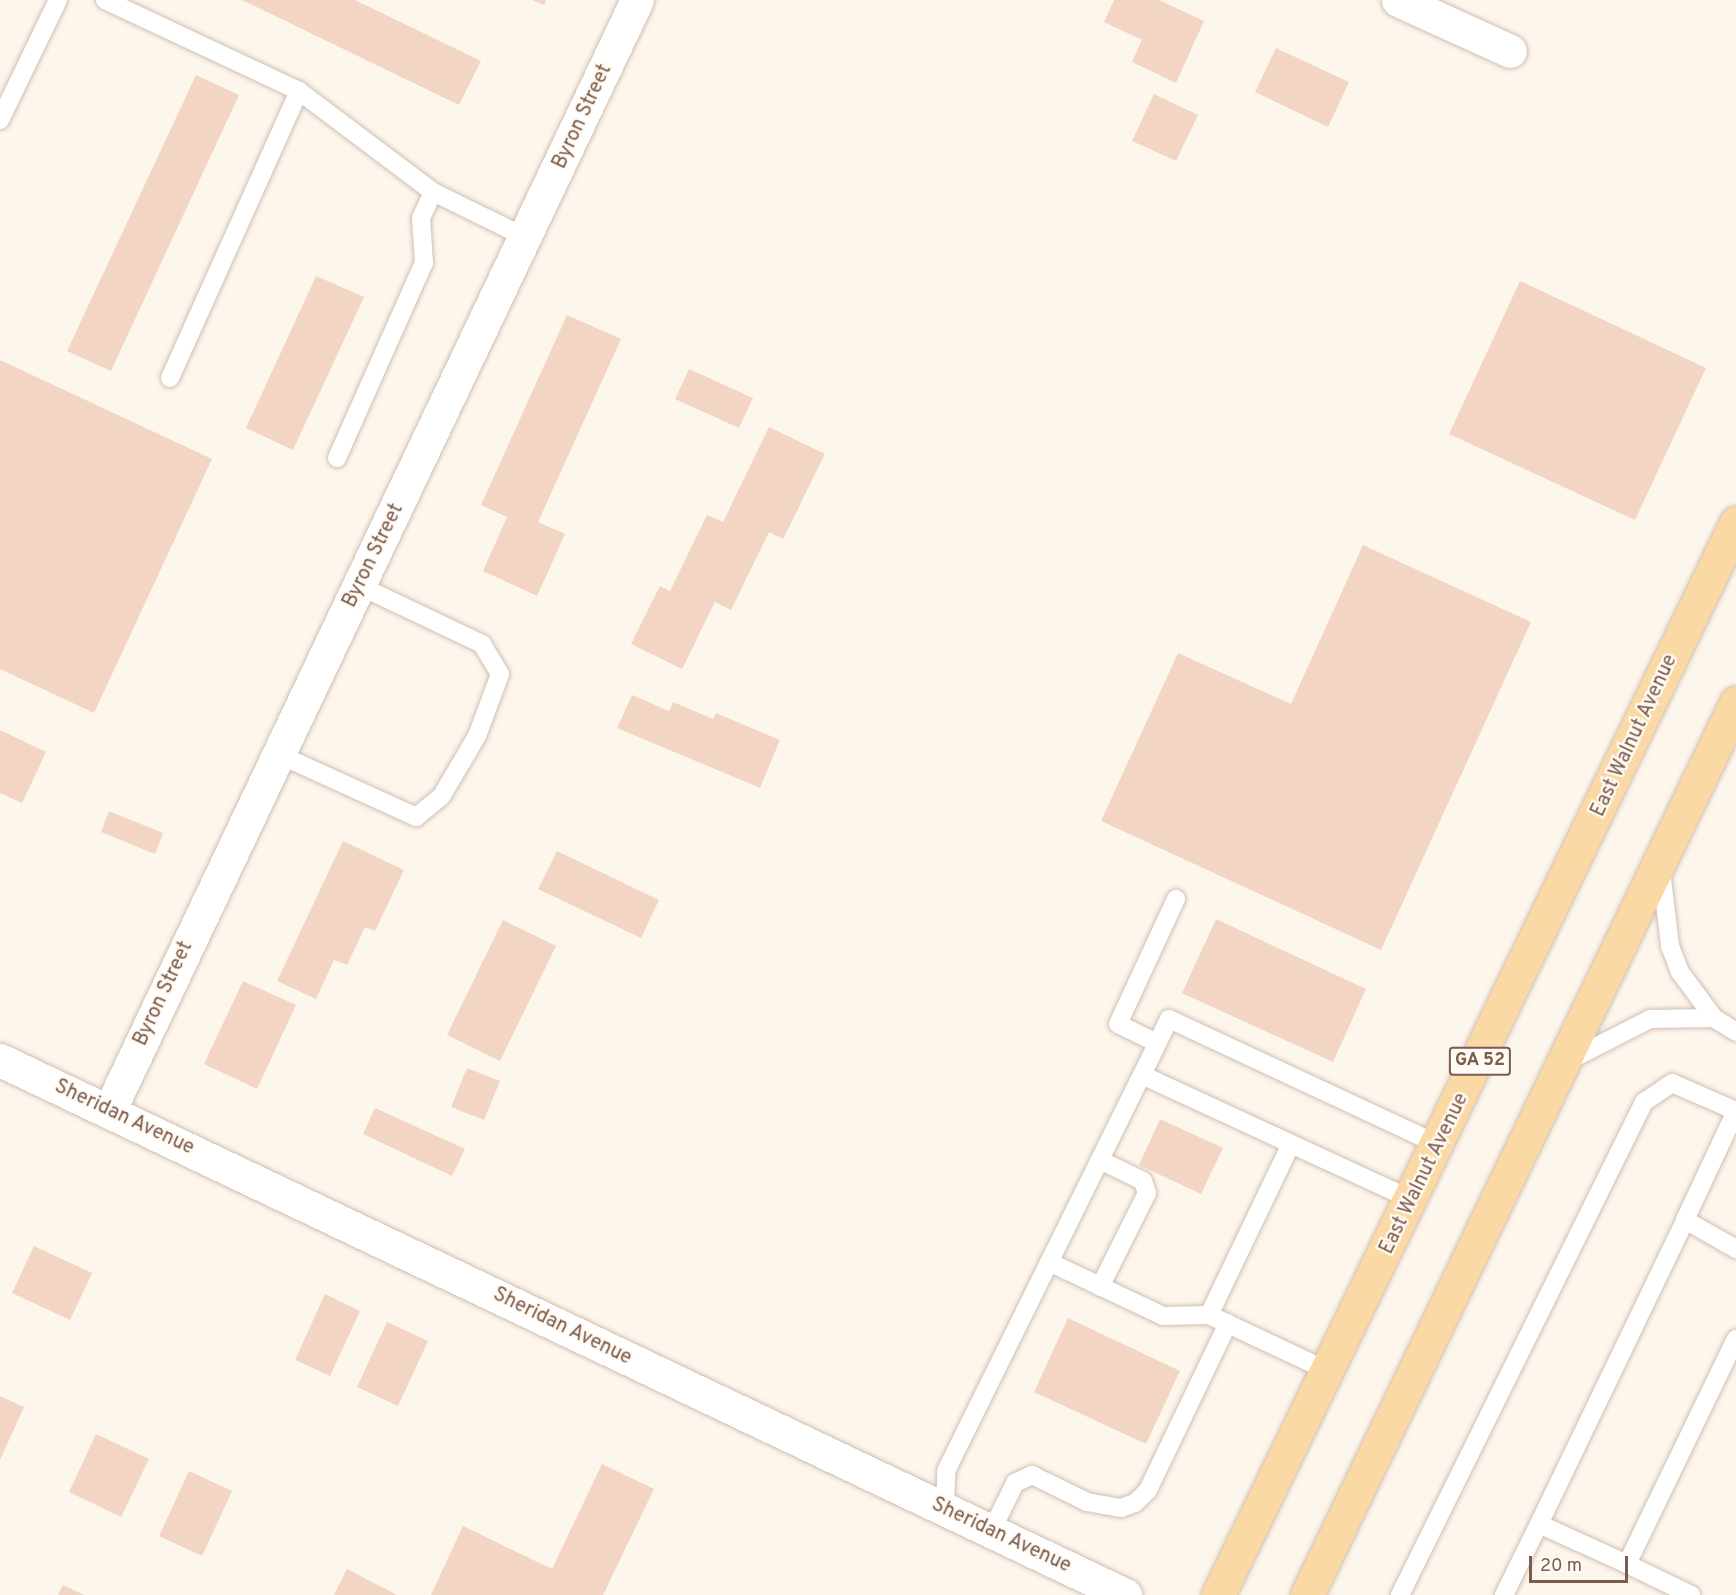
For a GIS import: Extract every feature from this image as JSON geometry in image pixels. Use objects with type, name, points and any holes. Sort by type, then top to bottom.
[{"type":"main road","name":"East Walnut Avenue","points":[[1218,1595],[1439,1145],[1736,524]]},
{"type":"main road","points":[[1306,1595],[1566,1062],[1736,704]]},
{"type":"street","name":"Byron Street","points":[[109,1111],[527,238],[637,0]]},
{"type":"street","points":[[1398,0],[1510,51]]},
{"type":"street","name":"Sheridan Avenue","points":[[0,1060],[1125,1595]]},
{"type":"lane","points":[[0,120],[58,0]]},
{"type":"lane","points":[[105,0],[299,91],[433,192],[527,238]]},
{"type":"lane","points":[[170,378],[299,91]]},
{"type":"lane","points":[[337,458],[424,263],[421,218],[433,192]]},
{"type":"lane","points":[[278,754],[416,817],[441,797],[477,736],[500,674],[482,644],[360,586]]},
{"type":"lane","points":[[1660,865],[1670,946],[1680,972],[1714,1018],[1736,1032]]},
{"type":"lane","points":[[1157,1043],[1118,1024],[1176,899]]},
{"type":"lane","points":[[1566,1062],[1650,1019],[1714,1018]]},
{"type":"lane","points":[[945,1509],[946,1471],[1169,1019],[1439,1145]]},
{"type":"lane","points":[[1142,1075],[1412,1200]]},
{"type":"lane","points":[[1400,1595],[1644,1102],[1672,1083],[1736,1111],[1730,1141],[1685,1220],[1504,1595]]},
{"type":"lane","points":[[1209,1315],[1291,1144]]},
{"type":"lane","points":[[1100,1160],[1143,1181],[1147,1193],[1101,1287]]},
{"type":"lane","points":[[1685,1220],[1736,1249]]},
{"type":"lane","points":[[1049,1262],[1163,1316],[1209,1315],[1328,1371]]},
{"type":"lane","points":[[991,1532],[1016,1484],[1032,1475],[1087,1502],[1121,1508],[1135,1503],[1148,1490],[1228,1323]]},
{"type":"lane","points":[[1627,1564],[1736,1339]]},
{"type":"lane","points":[[1539,1524],[1691,1595]]},
{"type":"building","points":[[242,0],[355,0],[481,61],[459,105]]},
{"type":"building","points":[[532,0],[546,0],[544,5]]},
{"type":"building","points":[[1114,0],[1159,0],[1204,21],[1176,83],[1132,62],[1142,40],[1104,22]]},
{"type":"building","points":[[1276,48],[1349,82],[1328,127],[1255,92]]},
{"type":"building","points":[[196,75],[239,95],[111,371],[67,351]]},
{"type":"building","points":[[1154,94],[1198,115],[1176,161],[1132,141]]},
{"type":"building","points":[[316,276],[364,297],[293,450],[246,428]]},
{"type":"building","points":[[1520,281],[1706,368],[1635,520],[1449,434]]},
{"type":"building","points":[[567,315],[621,339],[538,522],[565,534],[537,596],[483,571],[507,517],[481,505]]},
{"type":"building","points":[[0,360],[212,459],[94,713],[0,669]]},
{"type":"building","points":[[689,369],[753,398],[739,428],[675,399]]},
{"type":"building","points":[[769,427],[825,454],[783,539],[769,532],[731,610],[715,602],[682,669],[631,644],[660,586],[670,591],[707,515],[723,522]]},
{"type":"building","points":[[1363,545],[1531,622],[1381,950],[1101,821],[1178,653],[1291,704]]},
{"type":"building","points":[[632,695],[669,711],[673,702],[713,719],[716,713],[780,740],[760,788],[617,728]]},
{"type":"building","points":[[0,730],[46,752],[22,803],[0,793]]},
{"type":"building","points":[[109,811],[163,833],[155,854],[101,832]]},
{"type":"building","points":[[343,841],[404,870],[375,931],[365,927],[347,965],[334,960],[316,999],[277,981]]},
{"type":"building","points":[[557,851],[659,900],[641,938],[538,889]]},
{"type":"building","points":[[1216,919],[1366,989],[1333,1062],[1182,993]]},
{"type":"building","points":[[503,920],[556,946],[500,1061],[447,1035]]},
{"type":"building","points":[[243,981],[296,1005],[257,1089],[204,1064]]},
{"type":"building","points":[[467,1068],[500,1081],[484,1120],[451,1107]]},
{"type":"building","points":[[375,1108],[465,1149],[452,1176],[363,1134]]},
{"type":"building","points":[[1160,1119],[1223,1148],[1201,1194],[1139,1165]]},
{"type":"building","points":[[34,1246],[92,1273],[70,1320],[12,1293]]},
{"type":"building","points":[[325,1294],[360,1311],[330,1376],[295,1360]]},
{"type":"building","points":[[1068,1318],[1180,1371],[1146,1444],[1034,1392]]},
{"type":"building","points":[[387,1322],[428,1341],[398,1406],[357,1387]]},
{"type":"building","points":[[0,1396],[24,1407],[0,1460]]},
{"type":"building","points":[[96,1434],[149,1459],[121,1517],[69,1492]]},
{"type":"building","points":[[602,1464],[654,1489],[603,1595],[431,1595],[463,1526],[552,1569]]},
{"type":"building","points":[[189,1471],[232,1491],[202,1556],[159,1536]]},
{"type":"building","points":[[347,1569],[397,1595],[334,1595]]},
{"type":"building","points":[[63,1585],[84,1595],[58,1595]]}]
